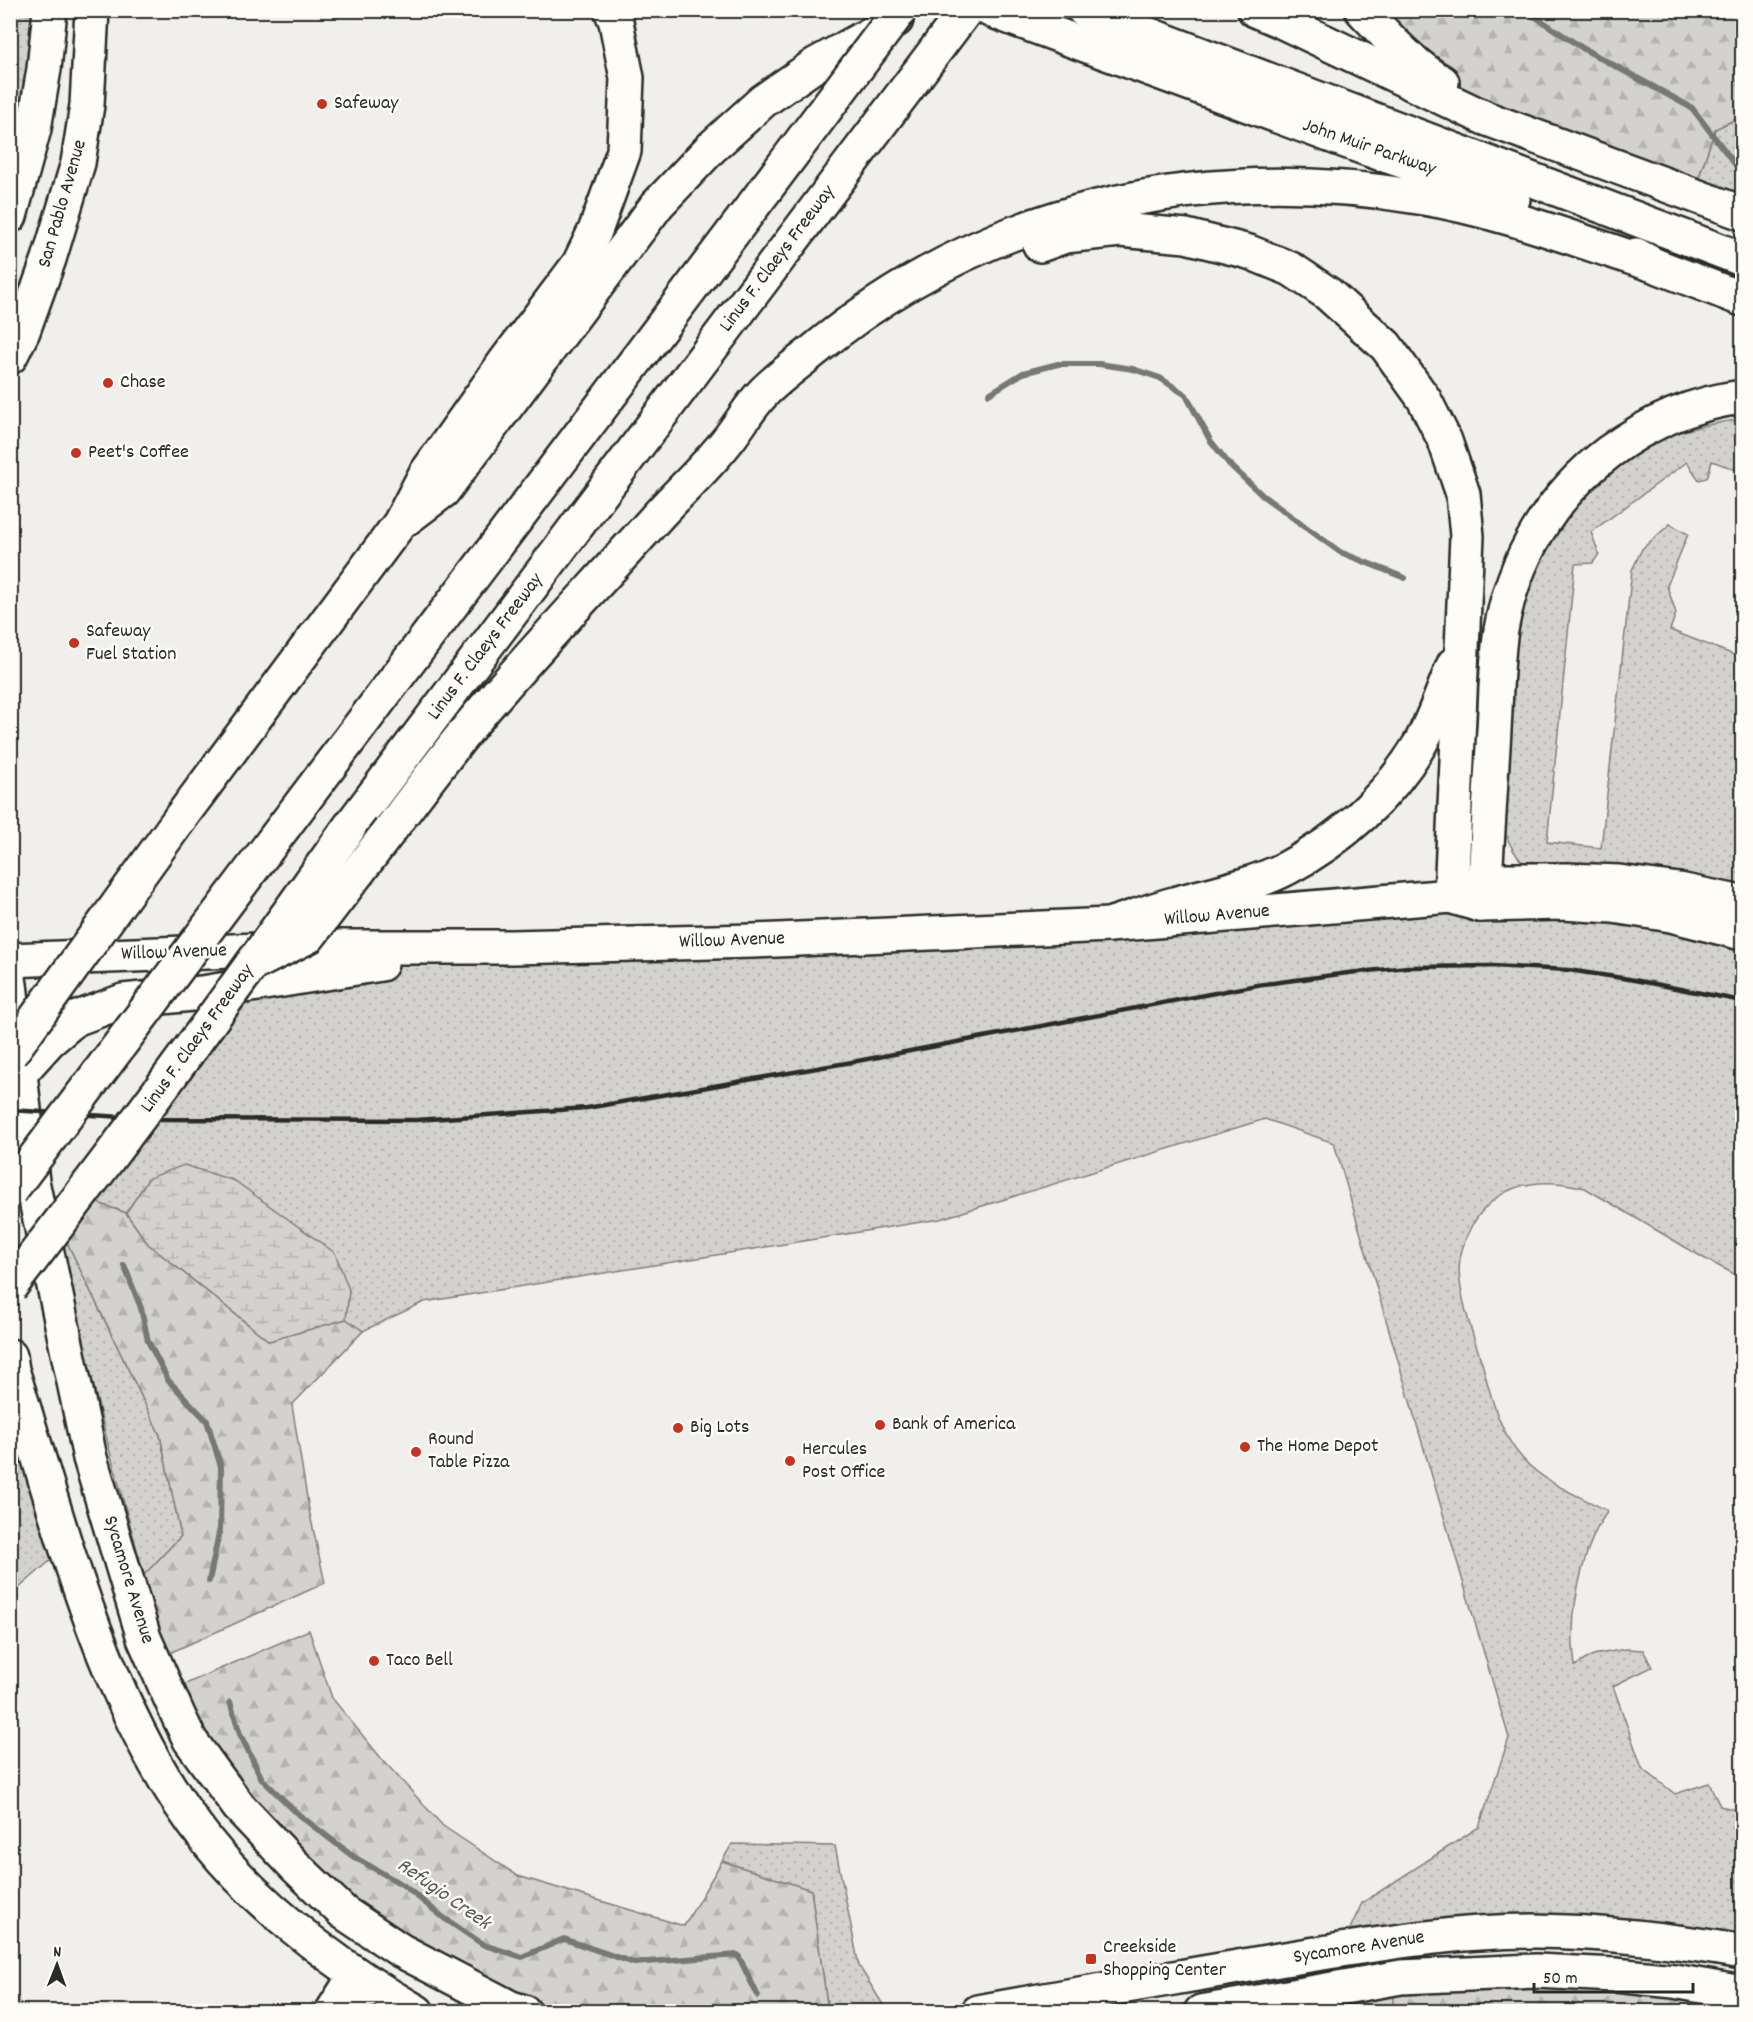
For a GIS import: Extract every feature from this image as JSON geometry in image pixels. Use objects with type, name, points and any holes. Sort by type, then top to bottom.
[{"type":"main road","points":[[10,216],[34,129],[44,69],[50,10]]},
{"type":"main road","name":"San Pablo Avenue","points":[[10,357],[23,331],[50,259],[78,163],[87,105],[92,10]]},
{"type":"main road","points":[[16,1063],[181,818],[400,523],[425,475],[505,362],[579,264],[595,231],[624,151],[627,78],[616,22],[611,10]]},
{"type":"main road","points":[[10,1191],[900,10]]},
{"type":"main road","points":[[400,523],[443,491],[657,205],[711,148],[763,101],[815,65],[914,10]]},
{"type":"main road","name":"Linus F. Claeys Freeway","points":[[10,1287],[111,1157],[253,964],[349,828],[966,10]]},
{"type":"main road","name":"John Muir Parkway","points":[[990,10],[1370,150],[1569,220],[1654,265],[1743,299]]},
{"type":"main road","name":"John Muir Parkway","points":[[1084,10],[1743,259]]},
{"type":"main road","points":[[1255,10],[1485,118],[1743,213]]},
{"type":"main road","points":[[1362,10],[1426,73],[1551,142]]},
{"type":"main road","points":[[253,964],[309,936],[481,713],[726,442],[763,393],[840,329],[899,289],[961,255],[1030,227],[1096,207],[1143,197],[1188,189],[1237,185],[1316,186],[1373,190],[1465,206],[1654,265]]},
{"type":"main road","points":[[726,442],[772,406],[826,357],[909,304],[987,265],[1065,236],[1120,230],[1186,236],[1248,252],[1291,269],[1327,293],[1386,346],[1424,399],[1445,441],[1463,494],[1467,544],[1463,640],[1472,894]]},
{"type":"main road","points":[[1472,894],[1501,632],[1511,588],[1529,546],[1546,518],[1567,491],[1599,459],[1617,446],[1637,433],[1677,414],[1719,401],[1743,397]]},
{"type":"main road","points":[[1109,925],[1174,904],[1222,892],[1286,868],[1322,847],[1359,818],[1394,783],[1420,743],[1463,640]]},
{"type":"main road","name":"Willow Avenue","points":[[10,960],[331,947],[512,947],[753,942],[1109,925],[1472,894],[1566,880],[1619,882],[1679,890],[1743,903]]},
{"type":"main road","name":"Willow Avenue","points":[[1472,894],[1613,906],[1671,915],[1743,933]]},
{"type":"main road","points":[[16,1063],[49,1041],[75,1019],[123,1000],[202,993],[354,967],[512,947]]},
{"type":"main road","name":"Sycamore Avenue","points":[[10,984],[16,1063],[32,1181],[90,1458],[144,1638],[190,1740],[239,1807],[343,1912],[400,1950],[511,2008],[524,2012]]},
{"type":"main road","points":[[10,1356],[12,1370],[93,1624],[142,1738],[178,1800],[208,1841],[266,1904],[373,1996]]},
{"type":"main road","name":"Sycamore Avenue","points":[[978,2012],[1322,1953],[1444,1935],[1534,1931],[1618,1935],[1668,1939],[1743,1952]]},
{"type":"main road","points":[[373,1996],[400,1950]]},
{"type":"main road","name":"Sycamore Avenue","points":[[1201,2012],[1401,1977],[1536,1971],[1674,1981],[1743,1993]]},
{"type":"main road","points":[[332,2012],[346,1990],[373,1996],[417,2012]]},
{"type":"green space","points":[[11,11],[48,11],[11,186]]},
{"type":"green space","points":[[1362,11],[1742,11],[1742,116],[1715,129],[1693,195],[1551,142],[1426,73]]},
{"type":"green space","points":[[1742,116],[1742,213],[1693,195],[1715,129]]},
{"type":"green space","points":[[1742,419],[1742,472],[1712,461],[1707,478],[1699,480],[1687,462],[1591,532],[1599,554],[1593,563],[1575,564],[1547,842],[1601,848],[1632,570],[1642,549],[1670,524],[1688,534],[1667,586],[1676,613],[1670,630],[1742,658],[1742,903],[1537,880],[1511,846],[1503,821],[1508,719],[1516,632],[1527,590],[1538,564],[1552,539],[1587,494],[1631,457],[1655,442],[1676,433]]},
{"type":"green space","points":[[1451,896],[1742,933],[1742,1278],[1585,1188],[1551,1183],[1520,1186],[1493,1200],[1471,1227],[1462,1248],[1459,1270],[1468,1317],[1493,1401],[1508,1438],[1531,1468],[1562,1488],[1608,1511],[1587,1552],[1578,1586],[1573,1637],[1575,1666],[1593,1655],[1626,1649],[1643,1650],[1652,1667],[1613,1686],[1642,1768],[1675,1794],[1709,1783],[1720,1806],[1742,1811],[1742,1952],[1348,1933],[1362,1903],[1479,1827],[1509,1738],[1334,1143],[1265,1119],[940,1219],[424,1302],[363,1331],[346,1319],[349,1290],[149,1178],[126,1213],[95,1202],[253,964]]},
{"type":"green space","points":[[184,1165],[235,1181],[335,1253],[349,1290],[346,1319],[269,1341],[148,1244],[126,1213],[149,1178]]},
{"type":"green space","points":[[95,1202],[126,1213],[148,1244],[269,1341],[346,1319],[363,1331],[292,1405],[309,1510],[325,1583],[154,1660],[144,1638],[144,1575],[181,1536],[160,1435],[64,1236]]},
{"type":"green space","points":[[64,1236],[160,1435],[181,1536],[144,1575],[111,1456],[58,1243]]},
{"type":"green space","points":[[10,1362],[67,1546],[11,1595],[10,1595]]},
{"type":"green space","points":[[309,1630],[332,1698],[381,1758],[443,1826],[518,1876],[684,1926],[722,1861],[811,1890],[828,2011],[524,2012],[343,1912],[167,1692]]},
{"type":"green space","points":[[732,1844],[835,1846],[859,1966],[887,2011],[828,2011],[811,1890],[722,1861]]},
{"type":"green space","points":[[1401,1977],[1742,1993],[1742,2012],[1201,2012]]},
{"type":"green space","points":[[1401,1977],[1390,2011],[1201,2012]]},
{"type":"waterway","points":[[1525,10],[1584,49],[1692,108],[1738,168],[1742,170]]},
{"type":"waterway","points":[[989,394],[1023,373],[1058,364],[1099,364],[1133,369],[1160,378],[1186,395],[1210,440],[1229,464],[1263,496],[1340,552],[1405,578]]},
{"type":"waterway","name":"Refugio Creek","points":[[124,1265],[141,1308],[148,1341],[168,1380],[207,1421],[221,1467],[220,1528],[209,1581]]},
{"type":"waterway","name":"Refugio Creek","points":[[230,1702],[240,1734],[262,1779],[299,1815],[354,1857],[403,1885],[444,1918],[484,1945],[522,1957],[564,1939],[634,1963],[738,1955],[758,1996]]},
{"type":"railway","points":[[10,1110],[155,1119],[416,1120],[587,1108],[852,1062],[1257,985],[1408,967],[1493,966],[1568,970],[1629,979],[1742,1001]]},
{"type":"place","name":"Safeway","points":[[322,104]]},
{"type":"place","name":"Chase","points":[[108,383]]},
{"type":"place","name":"Peet's Coffee","points":[[76,453]]},
{"type":"place","name":"Safeway Fuel Station","points":[[74,643]]},
{"type":"place","name":"Bank of America","points":[[880,1425]]},
{"type":"place","name":"Big Lots","points":[[678,1428]]},
{"type":"place","name":"The Home Depot","points":[[1245,1447]]},
{"type":"place","name":"Round Table Pizza","points":[[416,1452]]},
{"type":"place","name":"Hercules Post Office","points":[[790,1461]]},
{"type":"place","name":"Taco Bell","points":[[374,1661]]},
{"type":"place","name":"Creekside Shopping Center","points":[[1091,1959]]}]
